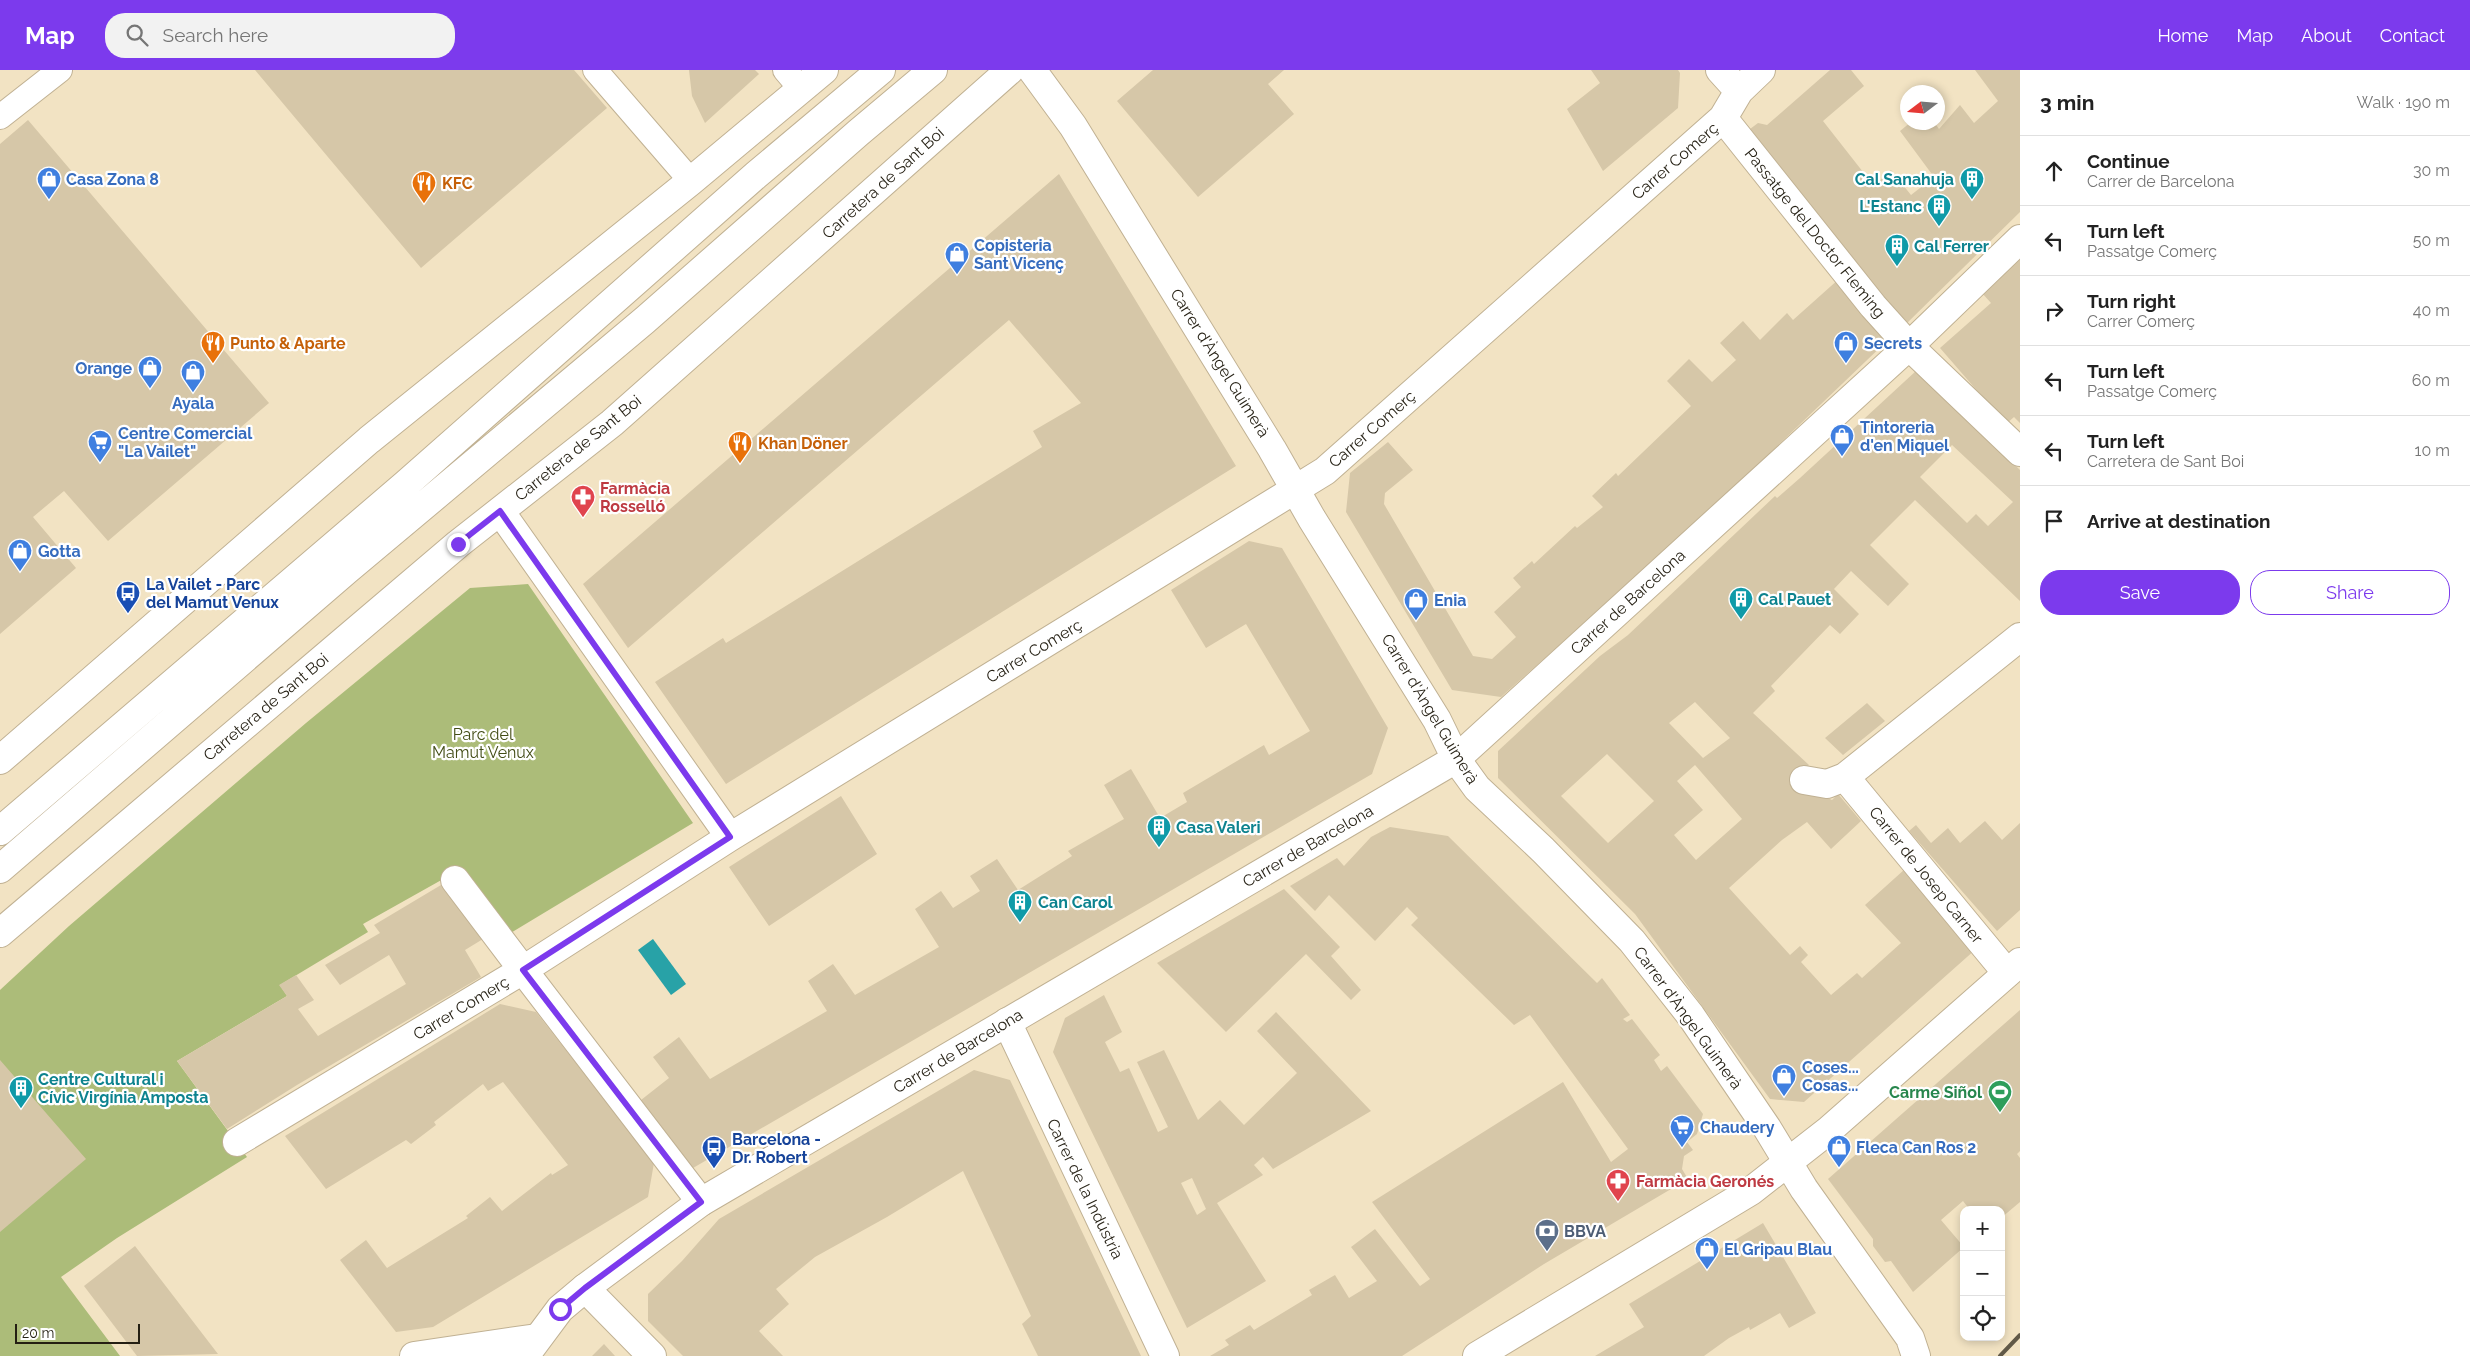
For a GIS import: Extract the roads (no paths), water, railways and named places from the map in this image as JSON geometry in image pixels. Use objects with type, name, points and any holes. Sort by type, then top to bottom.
[{"type":"street","points":[[0,760],[369,440],[692,181],[793,80],[824,70]]},
{"type":"street","points":[[0,831],[399,489],[756,175],[881,70]]},
{"type":"street","points":[[0,869],[347,570],[645,320],[858,133],[933,70]]},
{"type":"street","name":"Carretera de Sant Boi","points":[[0,933],[500,511],[612,424],[1010,70]]},
{"type":"street","name":"Carrer d'Àngel Guimerà","points":[[1032,70],[1072,126],[1437,720],[1456,759],[1477,788],[1544,850],[1632,941],[1691,1016],[1768,1128],[1788,1163],[1910,1338],[1916,1356]]},
{"type":"street","points":[[1720,70],[1739,92]]},
{"type":"street","name":"Carrer Comerç","points":[[237,1142],[523,970],[740,830],[1325,471],[1723,118],[1739,92],[1761,70]]},
{"type":"street","name":"Passatge del Doctor Fleming","points":[[1723,118],[1874,306],[1909,346],[2020,452]]},
{"type":"street","name":"Carrer de Barcelona","points":[[531,1347],[560,1309],[585,1288],[701,1202],[1456,759],[1909,346],[2020,239]]},
{"type":"street","points":[[500,511],[740,830]]},
{"type":"street","points":[[1804,780],[1827,784],[1845,777],[2020,637]]},
{"type":"street","name":"Carrer de Josep Carner","points":[[1845,777],[2014,968]]},
{"type":"street","points":[[455,880],[701,1202]]},
{"type":"street","points":[[1477,1356],[1751,1191],[1829,1130],[2014,968]]},
{"type":"street","name":"Carrer de la Indústria","points":[[1007,1022],[1165,1356]]},
{"type":"street","points":[[585,1288],[652,1356]]},
{"type":"street","points":[[414,1356],[531,1347]]},
{"type":"lane","points":[[0,117],[60,70]]},
{"type":"lane","points":[[595,70],[692,181]]},
{"type":"water","points":[[653,939],[686,984],[671,995],[638,950]]},
{"type":"railway","points":[[2000,1356],[2020,1335]]},
{"type":"place","name":"Casa Zona 8","points":[[49,200]]},
{"type":"place","name":"Cal Sanahuja","points":[[1972,200]]},
{"type":"place","name":"KFC","points":[[424,204]]},
{"type":"place","name":"L'Estanc","points":[[1939,227]]},
{"type":"place","name":"Cal Ferrer","points":[[1897,267]]},
{"type":"place","name":"Copisteria Sant Vicenç","points":[[957,275]]},
{"type":"place","name":"Punto & Aparte","points":[[213,364]]},
{"type":"place","name":"Secrets","points":[[1846,364]]},
{"type":"place","name":"Orange","points":[[150,389]]},
{"type":"place","name":"Ayala","points":[[193,393]]},
{"type":"place","name":"Tintoreria d'en Miquel","points":[[1842,457]]},
{"type":"place","name":"Centre Comercial \"La Vailet\"","points":[[100,463]]},
{"type":"place","name":"Khan Döner","points":[[740,464]]},
{"type":"place","name":"Farmàcia Rosselló","points":[[583,518]]},
{"type":"place","name":"Gotta","points":[[20,572]]},
{"type":"place","name":"La Vailet - Parc del Mamut Venux","points":[[128,614]]},
{"type":"place","name":"Cal Pauet","points":[[1741,620]]},
{"type":"place","name":"Enia","points":[[1416,621]]},
{"type":"place","name":"Casa Valeri","points":[[1159,848]]},
{"type":"place","name":"Can Carol","points":[[1020,923]]},
{"type":"place","name":"Coses... Cosas...","points":[[1784,1097]]},
{"type":"place","name":"Centre Cultural i Cívic Virgínia Amposta","points":[[21,1109]]},
{"type":"place","name":"Carme Siñol","points":[[2000,1113]]},
{"type":"place","name":"Chaudery","points":[[1682,1148]]},
{"type":"place","name":"Fleca Can Ros 2","points":[[1839,1168]]},
{"type":"place","name":"Barcelona - Dr. Robert","points":[[714,1169]]},
{"type":"place","name":"Farmàcia Geronés","points":[[1618,1202]]},
{"type":"place","name":"BBVA","points":[[1547,1252]]},
{"type":"place","name":"El Gripau Blau","points":[[1707,1270]]},
{"type":"park label","name":"Parc del Mamut Venux","points":[[483,743]]}]
